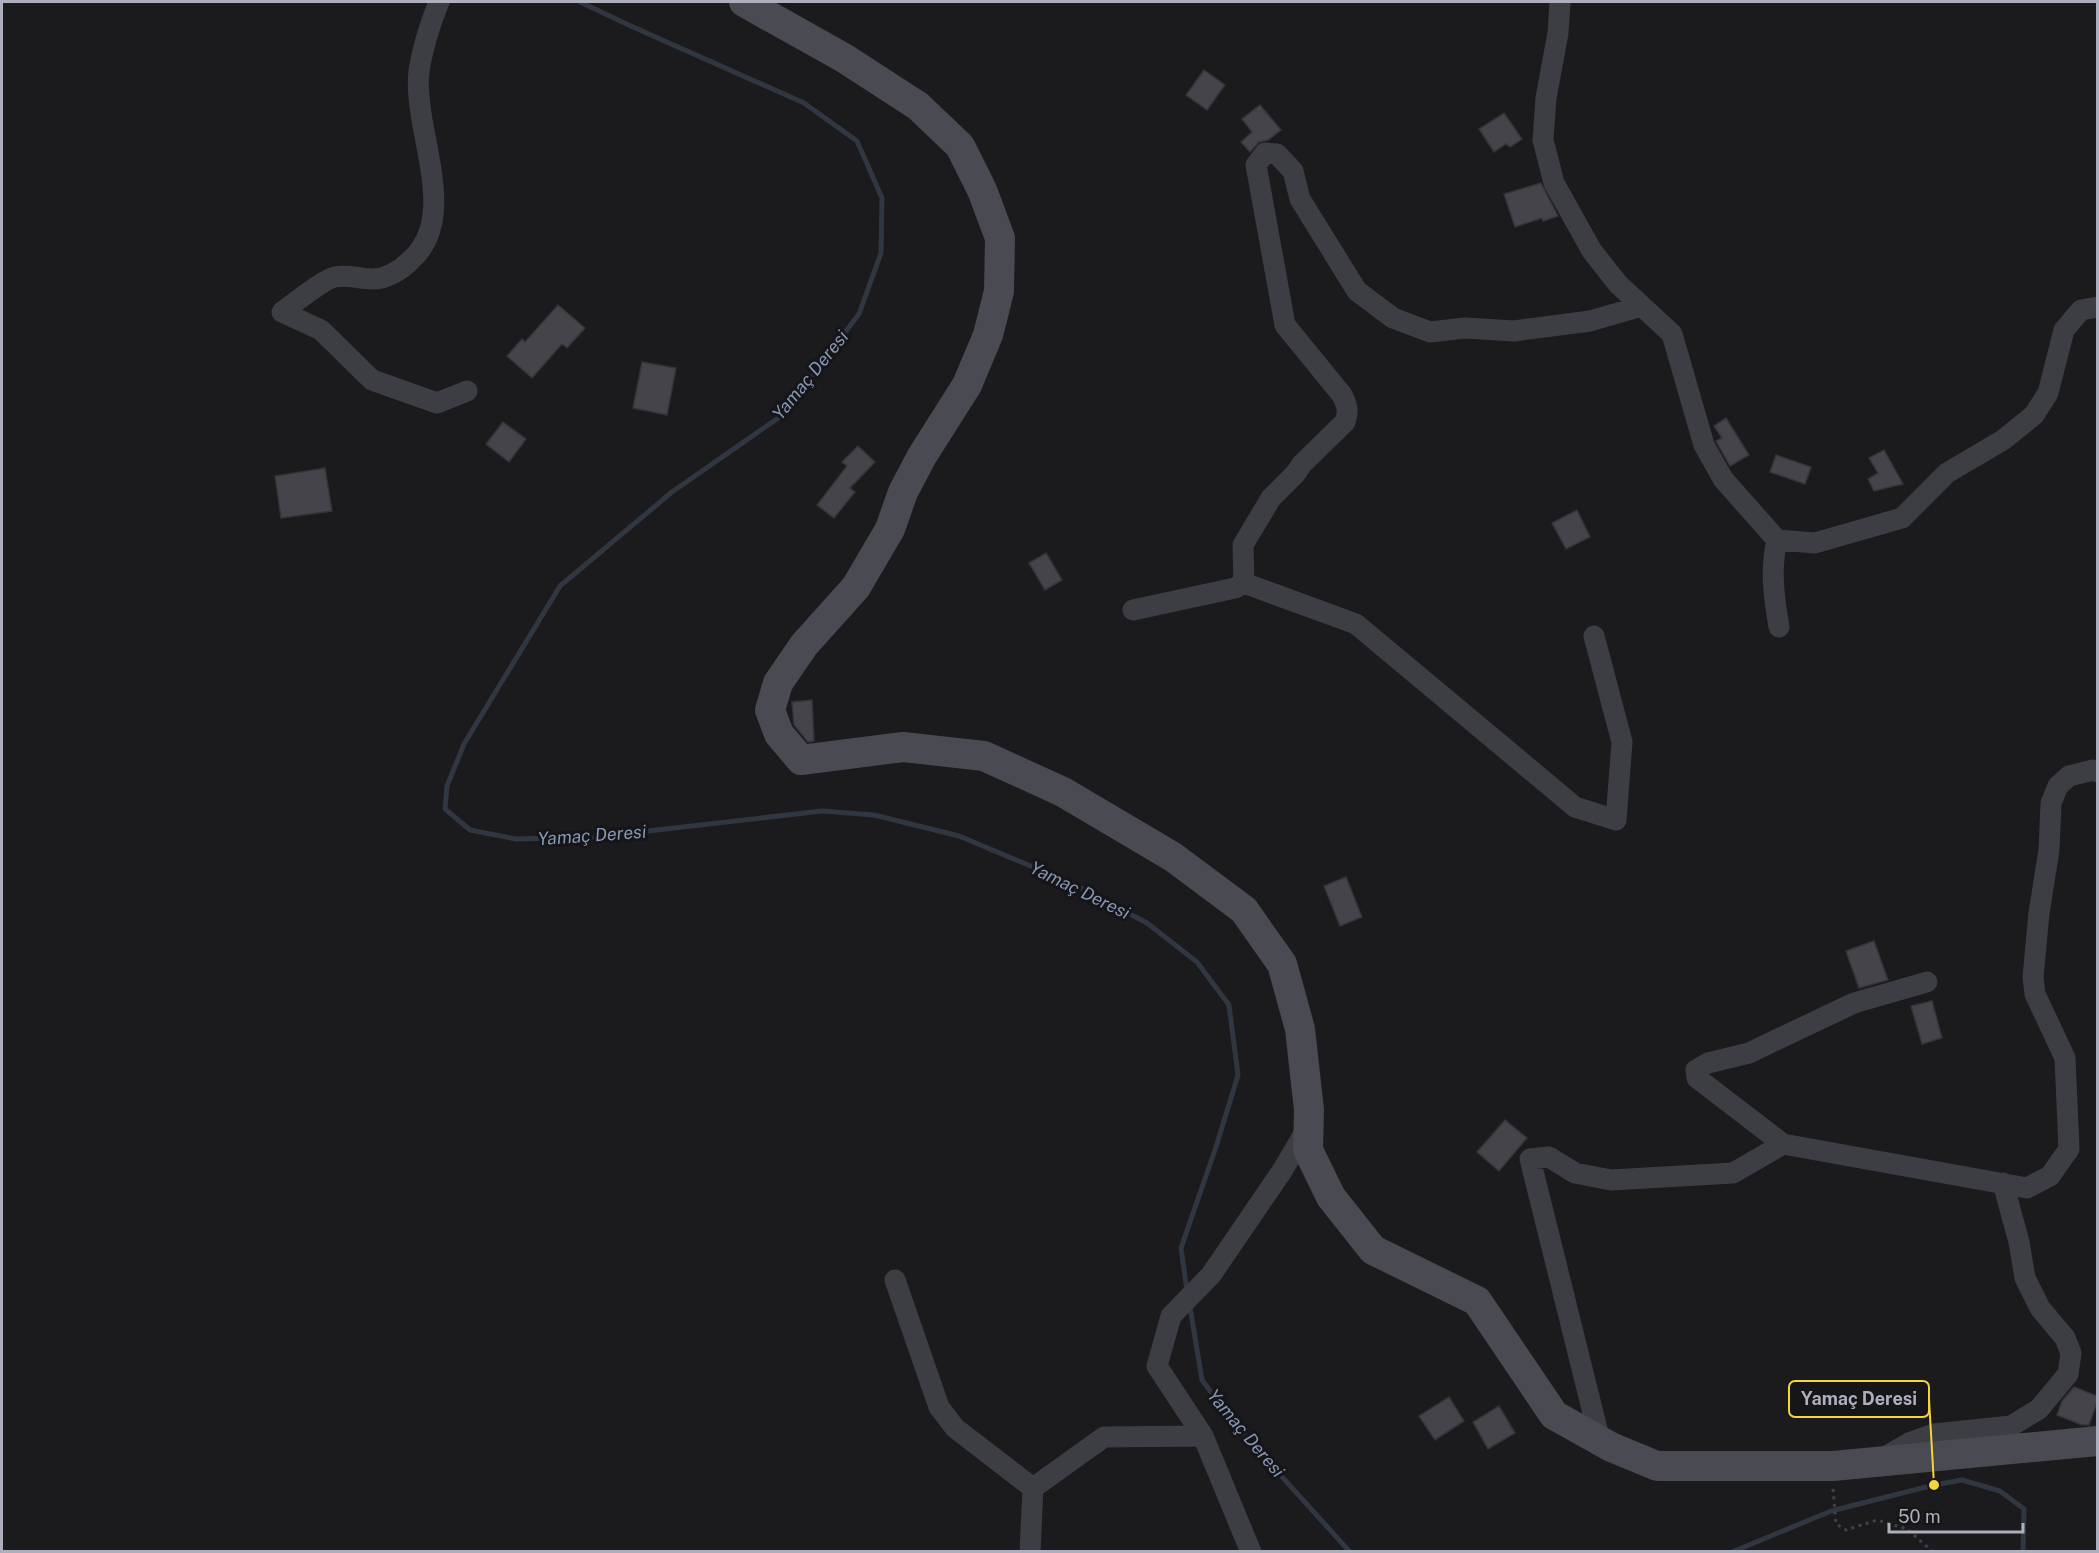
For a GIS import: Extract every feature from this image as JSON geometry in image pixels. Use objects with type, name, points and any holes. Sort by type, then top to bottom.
[{"type":"street","points":[[439,2],[419,72],[420,100],[434,200],[433,221],[425,242],[412,260],[388,276],[372,280],[349,276],[332,277],[282,312],[321,330],[372,381],[437,403],[467,391]]},
{"type":"street","points":[[744,2],[844,58],[918,106],[960,146],[982,190],[1000,238],[999,291],[988,335],[967,385],[922,456],[903,492],[890,529],[856,587],[804,645],[778,683],[770,710],[779,734],[801,760],[903,747],[984,756],[1063,792],[1173,857],[1244,910],[1282,964],[1300,1029],[1309,1110],[1308,1150],[1331,1197],[1373,1250],[1477,1301],[1554,1415],[1600,1441],[1657,1466],[1833,1466],[2097,1441]]},
{"type":"street","points":[[1560,2],[1558,33],[1546,98],[1543,140],[1554,183],[1592,251],[1618,284],[1672,334],[1704,445],[1723,479],[1777,540],[1815,543],[1902,518],[1947,473],[2003,440],[2034,416],[2048,393],[2064,330],[2081,310],[2097,308]]},
{"type":"street","points":[[1244,583],[1243,544],[1271,498],[1296,473],[1306,459],[1345,422],[1348,415],[1342,395],[1285,325],[1256,165],[1265,153],[1277,153],[1293,171],[1300,199],[1357,291],[1393,318],[1430,332],[1465,328],[1514,331],[1590,321],[1642,306]]},
{"type":"street","points":[[1777,540],[1774,554],[1773,593],[1779,627]]},
{"type":"street","points":[[1133,610],[1235,588],[1244,583],[1356,624],[1575,807],[1616,820],[1622,742],[1594,636]]},
{"type":"street","points":[[1927,982],[1854,1003],[1749,1053],[1708,1063],[1696,1070],[1697,1078],[1783,1144],[2027,1188],[2050,1176],[2069,1149],[2065,1058],[2035,994],[2033,977],[2039,913],[2049,850],[2051,803],[2058,786],[2069,776],[2093,770],[2097,772]]},
{"type":"street","points":[[1251,1551],[1203,1436],[1158,1366],[1171,1316],[1211,1275],[1282,1171],[1309,1126]]},
{"type":"street","points":[[1600,1441],[1530,1159],[1549,1157],[1575,1173],[1611,1180],[1634,1179],[1733,1173],[1783,1144]]},
{"type":"street","points":[[1877,1461],[1909,1443],[1934,1434],[2011,1426],[2039,1409],[2068,1374],[2071,1353],[2065,1338],[2040,1308],[2025,1278],[2019,1242],[2003,1184]]},
{"type":"street","points":[[895,1280],[939,1407],[955,1428],[1033,1488]]},
{"type":"street","points":[[1033,1488],[1104,1437],[1203,1436]]},
{"type":"street","points":[[1030,1551],[1033,1488]]},
{"type":"path","points":[[1833,1495],[1836,1524],[1846,1530],[1877,1520],[1907,1529],[1933,1551]]},
{"type":"building","points":[[1204,70],[1225,85],[1207,110],[1186,95]]},
{"type":"building","points":[[1260,105],[1281,130],[1268,140],[1259,142],[1250,152],[1241,142],[1252,132],[1242,119]]},
{"type":"building","points":[[1504,113],[1522,139],[1510,147],[1506,144],[1494,152],[1479,129]]},
{"type":"building","points":[[1541,183],[1558,216],[1543,221],[1542,218],[1515,227],[1504,194]]},
{"type":"building","points":[[558,305],[585,328],[567,348],[562,344],[532,378],[507,356],[522,339],[525,342]]},
{"type":"building","points":[[642,362],[676,368],[667,415],[633,408]]},
{"type":"building","points":[[1726,418],[1749,455],[1730,466],[1716,441],[1722,438],[1714,426]]},
{"type":"building","points":[[503,422],[526,439],[509,462],[486,444]]},
{"type":"building","points":[[858,446],[875,462],[850,488],[855,492],[834,518],[817,505],[847,466],[842,462]]},
{"type":"building","points":[[1884,450],[1903,484],[1874,491],[1868,479],[1878,473],[1869,458]]},
{"type":"building","points":[[1776,455],[1811,467],[1805,484],[1770,472]]},
{"type":"building","points":[[325,468],[332,511],[281,518],[275,476]]},
{"type":"building","points":[[1577,510],[1590,537],[1566,549],[1552,523]]},
{"type":"building","points":[[1046,553],[1062,580],[1045,590],[1029,563]]},
{"type":"building","points":[[812,700],[814,741],[808,742],[794,725],[792,702]]},
{"type":"building","points":[[1346,877],[1362,917],[1340,926],[1324,886]]},
{"type":"building","points":[[1874,941],[1888,980],[1859,988],[1846,951]]},
{"type":"building","points":[[1932,1001],[1942,1038],[1922,1044],[1911,1006]]},
{"type":"building","points":[[1505,1120],[1527,1138],[1499,1171],[1477,1152]]},
{"type":"building","points":[[2074,1387],[2097,1396],[2089,1425],[2082,1425],[2057,1415],[2062,1401]]},
{"type":"building","points":[[1449,1397],[1464,1421],[1435,1440],[1419,1416]]},
{"type":"building","points":[[1499,1406],[1515,1433],[1488,1449],[1473,1422]]},
{"type":"waterway","name":"Yamaç Deresi","points":[[580,2],[804,103],[857,141],[882,198],[881,253],[859,314],[781,416],[672,492],[560,586],[464,744],[447,786],[445,809],[470,830],[516,839],[595,837],[822,811],[874,815],[959,836],[1069,882],[1147,923],[1197,962],[1229,1005],[1238,1075],[1181,1248],[1187,1291]]},
{"type":"waterway","name":"Yamaç Deresi","points":[[1190,1307],[1202,1380],[1237,1427],[1350,1552]]},
{"type":"waterway","name":"Yamaç Deresi","points":[[1732,1552],[1831,1511],[1962,1480],[2000,1491],[2024,1509],[2023,1552]]},
{"type":"place","name":"Yamaç Deresi","points":[[1934,1485]]}]
